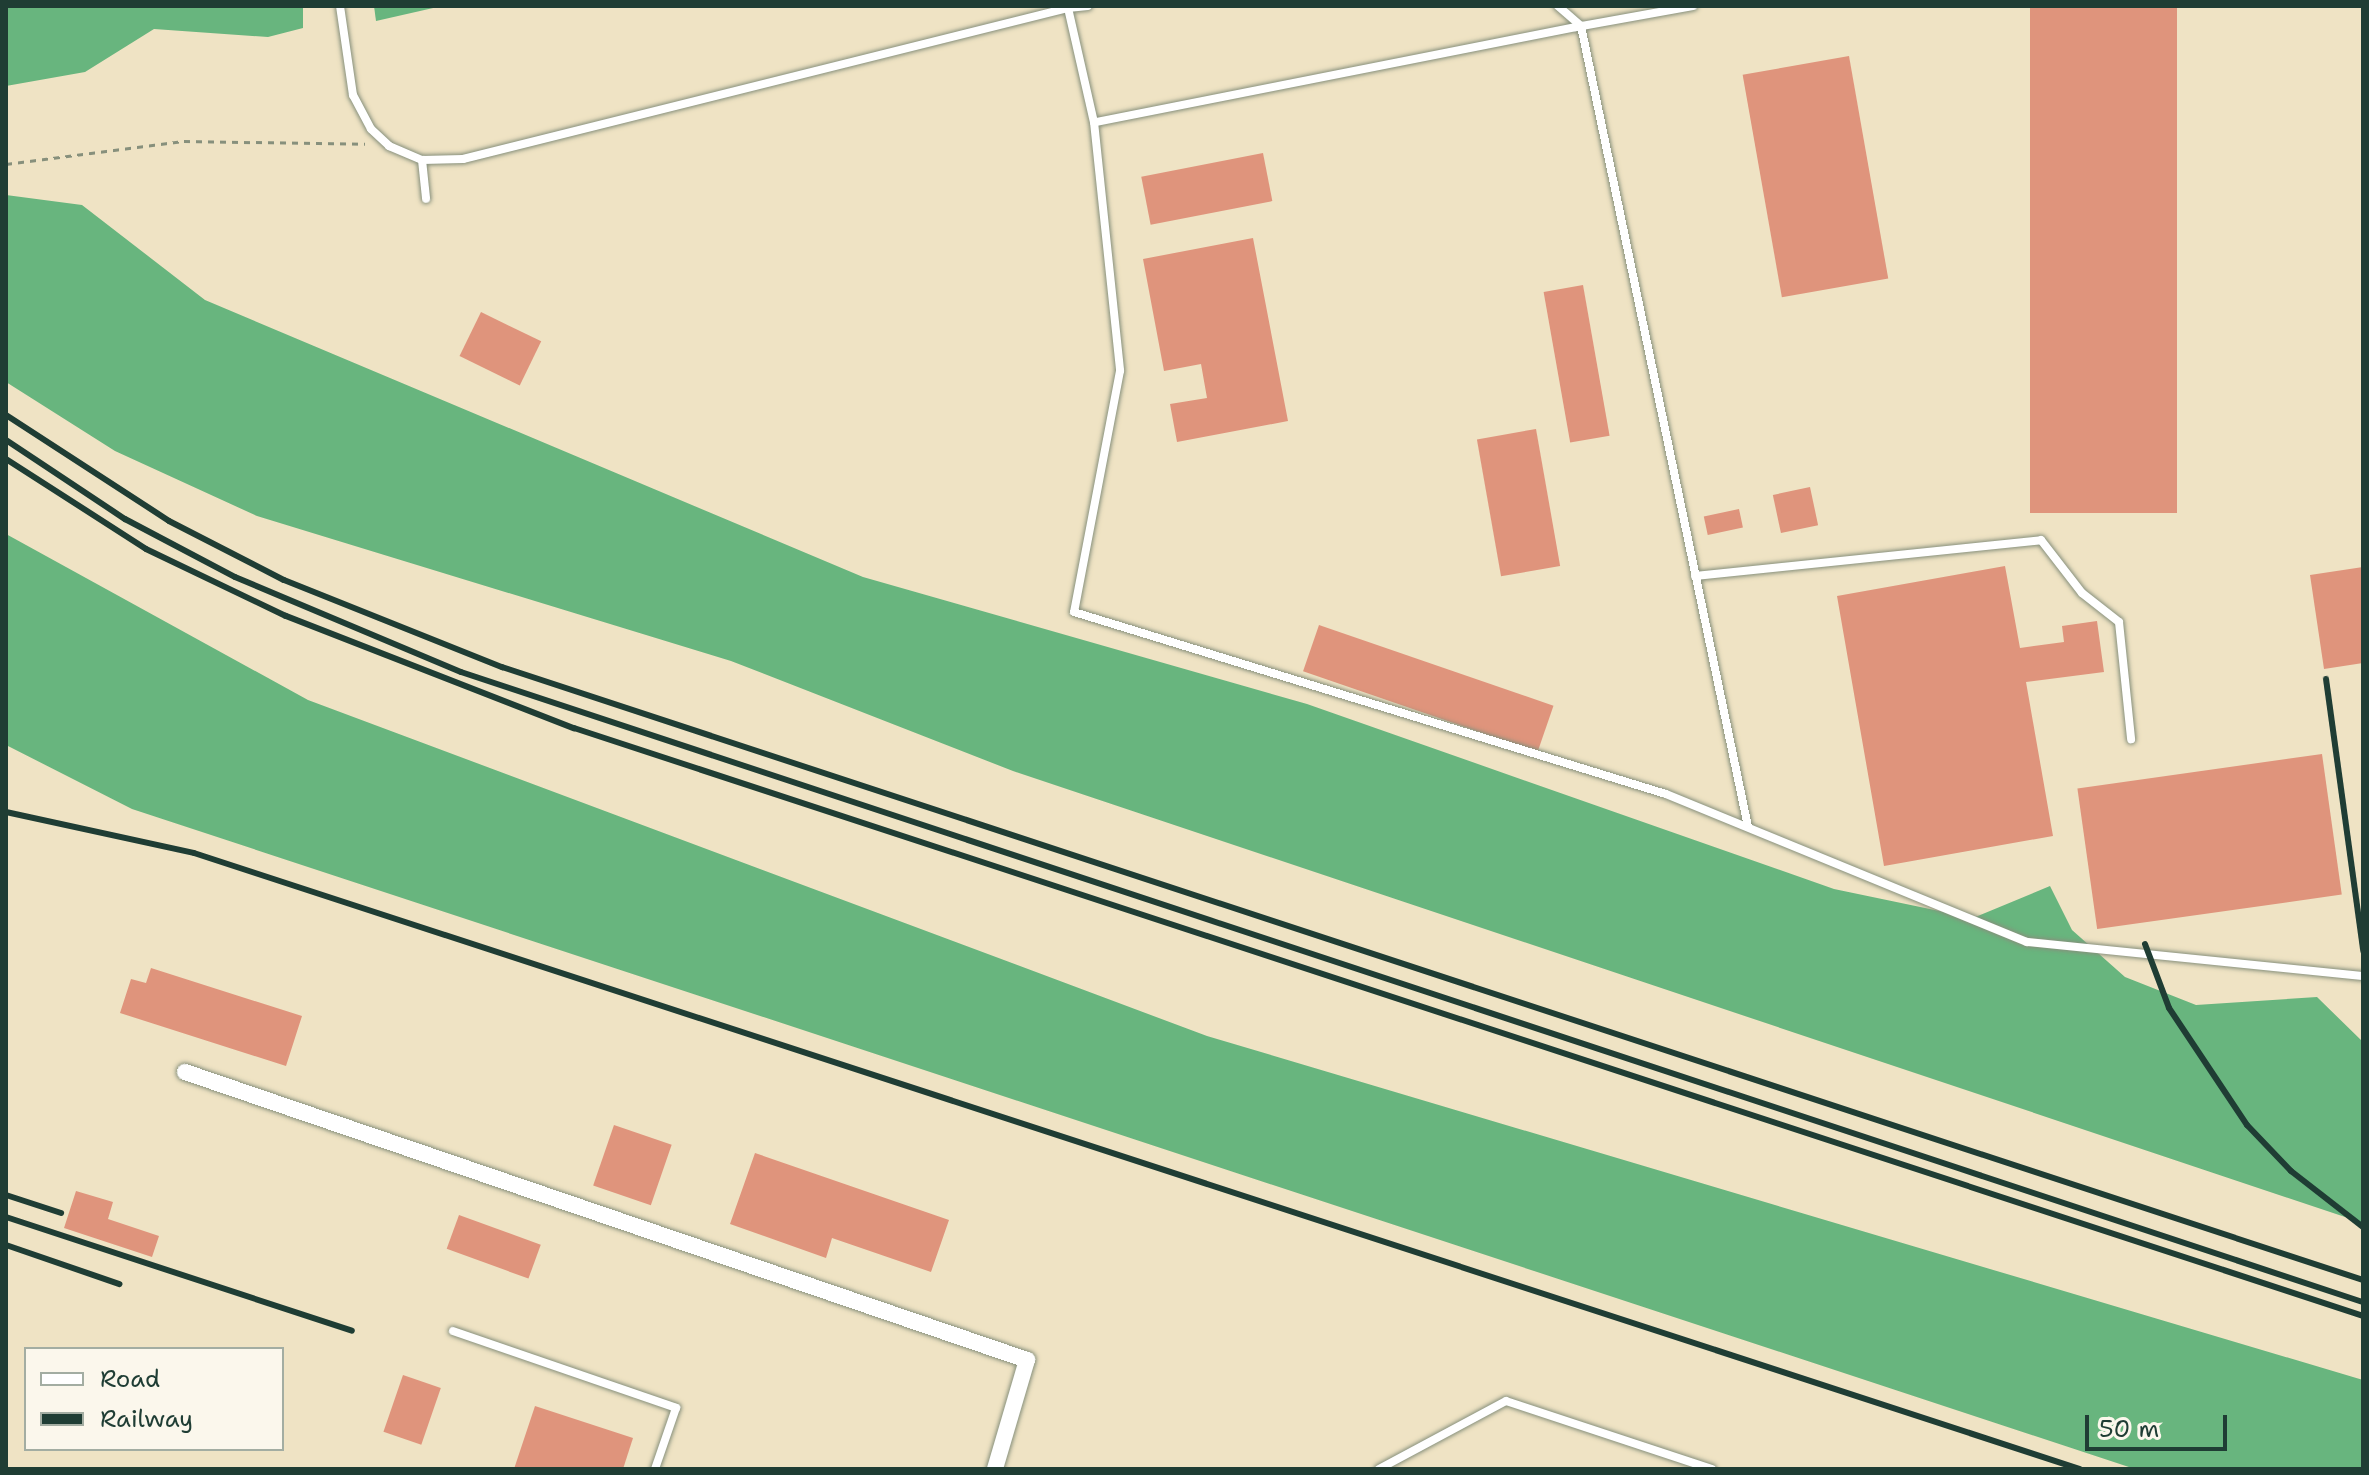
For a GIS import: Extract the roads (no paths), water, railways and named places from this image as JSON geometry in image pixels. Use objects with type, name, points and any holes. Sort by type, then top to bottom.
[{"type":"street","points":[[185,1072],[1027,1360],[995,1469]]},
{"type":"lane","points":[[340,6],[353,95],[371,129],[389,146],[422,160],[463,159],[1068,8],[1088,6]]},
{"type":"lane","points":[[1558,6],[1581,26],[1748,827]]},
{"type":"lane","points":[[1564,29],[1693,6]]},
{"type":"lane","points":[[1068,8],[1094,122],[1120,371],[1074,612],[1666,794],[2027,942],[2363,976]]},
{"type":"lane","points":[[1094,122],[1581,26]]},
{"type":"lane","points":[[422,160],[426,199]]},
{"type":"lane","points":[[1695,576],[2041,540],[2082,593],[2119,622],[2131,739]]},
{"type":"lane","points":[[453,1331],[676,1408],[655,1469]]},
{"type":"lane","points":[[1379,1469],[1506,1401],[1712,1469]]},
{"type":"railway","points":[[6,415],[169,521],[284,580],[502,667],[2363,1280]]},
{"type":"railway","points":[[6,440],[125,519],[235,577],[461,672],[2363,1302]]},
{"type":"railway","points":[[6,459],[146,549],[286,616],[574,728],[2363,1316]]},
{"type":"railway","points":[[2326,679],[2363,950]]},
{"type":"railway","points":[[6,812],[194,853],[2080,1469]]},
{"type":"railway","points":[[2145,944],[2169,1008],[2247,1125],[2291,1171],[2363,1227]]},
{"type":"railway","points":[[6,1195],[61,1213]]},
{"type":"railway","points":[[6,1217],[352,1331]]},
{"type":"railway","points":[[6,1245],[119,1284]]}]
